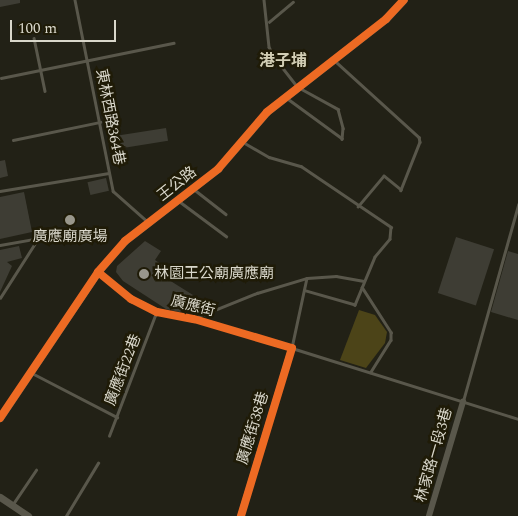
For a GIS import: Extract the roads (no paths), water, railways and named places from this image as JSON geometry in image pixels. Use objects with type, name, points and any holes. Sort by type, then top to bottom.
[{"type":"street","name":"王公路","points":[[0,418],[98,272],[125,241],[218,169],[285,97],[386,19],[404,0]]},
{"type":"street","name":"廣應街","points":[[98,272],[131,298],[157,312],[194,319],[292,348]]},
{"type":"street","name":"廣應街38巷","points":[[241,516],[292,348]]},
{"type":"street","name":"林家路一段3巷","points":[[429,516],[463,402]]},
{"type":"street","points":[[0,497],[28,516]]},
{"type":"lane","name":"東林西路364巷","points":[[75,0],[113,191],[149,223]]},
{"type":"lane","points":[[264,0],[269,22],[269,47],[298,87],[338,109],[343,128],[342,139],[285,97]]},
{"type":"lane","points":[[269,22],[293,2]]},
{"type":"lane","points":[[34,38],[45,91]]},
{"type":"lane","points":[[1,78],[173,43]]},
{"type":"lane","points":[[334,60],[419,137],[420,142],[401,190],[384,176],[358,207]]},
{"type":"lane","points":[[13,140],[100,122]]},
{"type":"lane","points":[[243,142],[269,157],[300,166],[358,207],[391,227],[390,239],[375,257],[355,305],[306,291]]},
{"type":"lane","points":[[0,191],[109,173]]},
{"type":"lane","points":[[193,189],[226,214]]},
{"type":"lane","points":[[178,200],[226,236]]},
{"type":"lane","points":[[463,402],[518,205]]},
{"type":"lane","points":[[0,245],[39,237],[0,298]]},
{"type":"lane","points":[[194,319],[258,293],[307,278],[336,276],[364,282]]},
{"type":"lane","points":[[292,348],[306,291],[307,278]]},
{"type":"lane","points":[[362,287],[392,332],[391,340],[371,372]]},
{"type":"lane","name":"廣應街22巷","points":[[109,436],[157,312]]},
{"type":"lane","name":"廣應街","points":[[292,348],[518,419]]},
{"type":"lane","points":[[30,372],[117,417]]},
{"type":"lane","points":[[66,516],[98,462]]},
{"type":"lane","points":[[12,506],[36,470]]},
{"type":"place","name":"廣應廟廣場","points":[[70,220]]},
{"type":"place","name":"林園王公廟廣應廟","points":[[144,274]]},
{"type":"district","name":"港子埔","points":[[283,61]]}]
